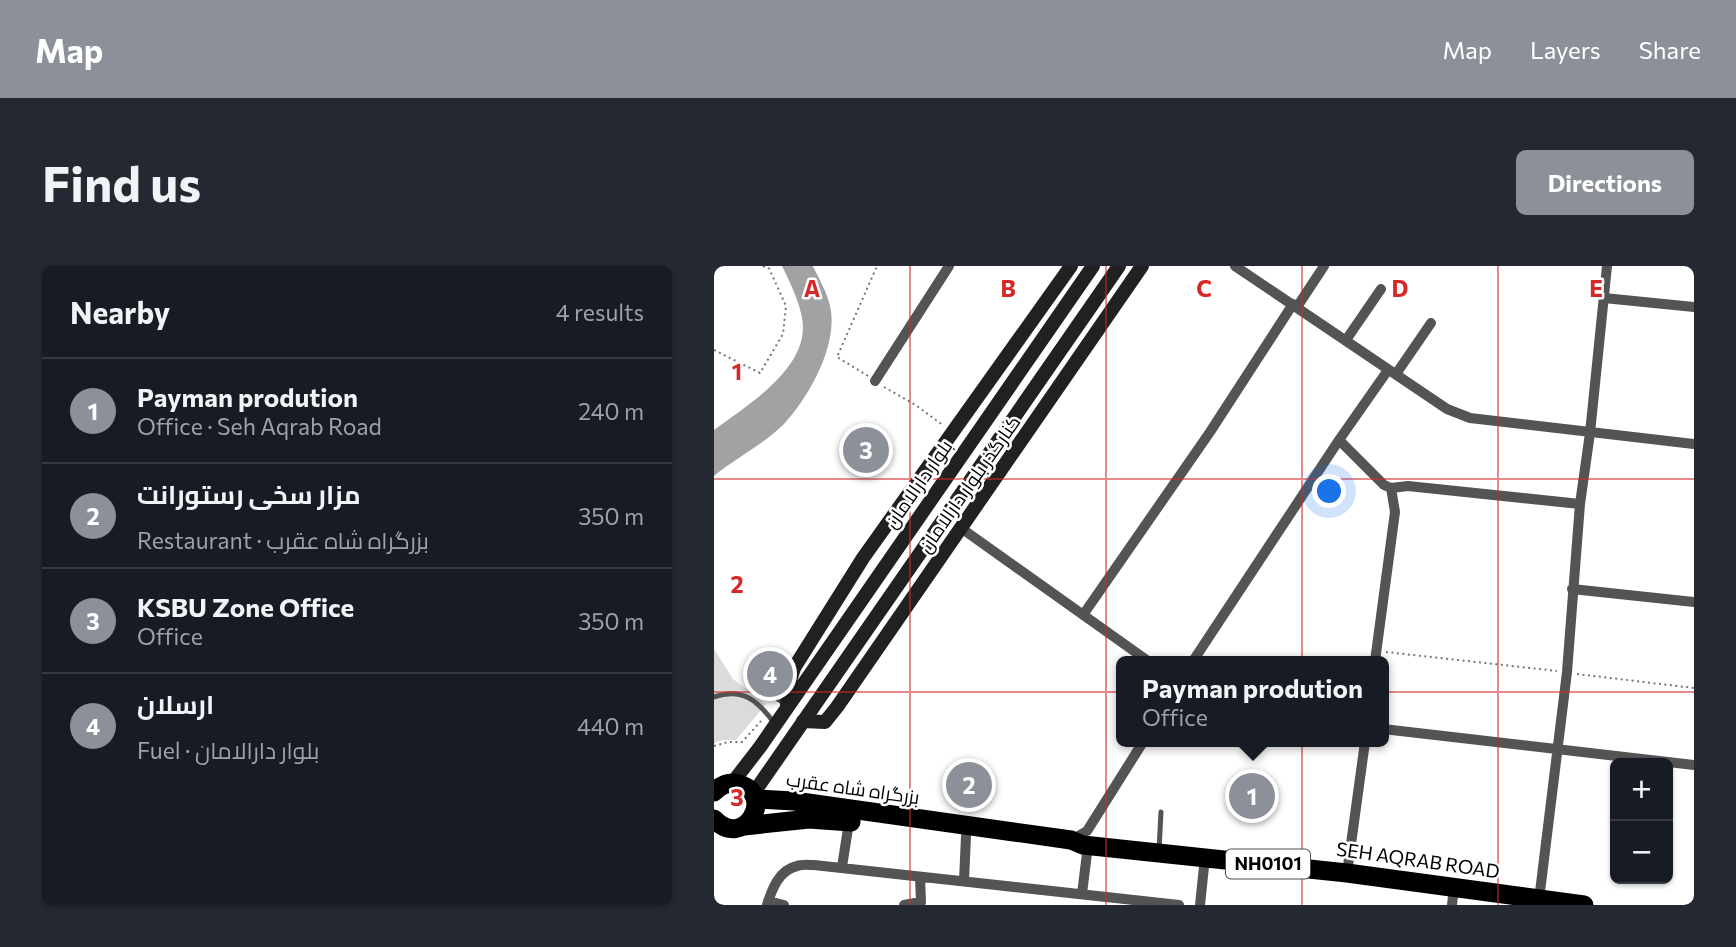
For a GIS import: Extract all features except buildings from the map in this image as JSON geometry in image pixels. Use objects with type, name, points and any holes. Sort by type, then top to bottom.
[{"type":"highway","points":[[714,792],[725,783],[733,782]]},
{"type":"highway","name":"NH0101","points":[[733,782],[747,788],[754,796]]},
{"type":"highway","points":[[744,826],[754,814],[754,796]]},
{"type":"highway","name":"بزرگراه شاه عقرب","points":[[754,796],[1078,845]]},
{"type":"highway","name":"بزرگراه شاه عقرب","points":[[744,826],[809,819],[849,822]]},
{"type":"highway","name":"SEH AQRAB ROAD","points":[[849,822],[1347,873],[1453,896],[1539,900]]},
{"type":"highway","name":"NH0101","points":[[716,825],[730,829],[744,826]]},
{"type":"highway","name":"NH0101","points":[[1539,900],[1584,905]]},
{"type":"main road","points":[[787,705],[788,666],[1071,266]]},
{"type":"main road","name":"بلوار دارالامان","points":[[733,782],[771,719],[787,705],[1093,266]]},
{"type":"main road","points":[[754,796],[803,721],[1119,266]]},
{"type":"main road","name":"کنارگذر بلوار دارالامان","points":[[803,721],[825,722],[838,707],[1142,266]]},
{"type":"street","points":[[875,382],[949,266]]},
{"type":"street","points":[[1235,266],[1447,409],[1470,418],[1694,444]]},
{"type":"street","points":[[1083,615],[1324,266]]},
{"type":"street","points":[[1539,900],[1567,672],[1580,504],[1607,266]]},
{"type":"street","points":[[1346,340],[1381,289]]},
{"type":"street","points":[[1604,298],[1694,307]]},
{"type":"street","points":[[1196,656],[1339,440],[1431,323]]},
{"type":"street","points":[[1339,440],[1384,485],[1391,488],[1408,486],[1580,504]]},
{"type":"street","points":[[1375,656],[1395,512],[1391,488]]},
{"type":"street","points":[[961,528],[1141,656]]},
{"type":"street","points":[[1572,589],[1694,602]]},
{"type":"street","points":[[1389,730],[1694,765]]},
{"type":"street","points":[[1082,894],[1078,845],[1140,747]]},
{"type":"street","points":[[1347,873],[1364,747]]},
{"type":"street","points":[[842,867],[849,822]]},
{"type":"street","points":[[964,881],[966,836]]},
{"type":"street","points":[[1200,905],[1205,857]]},
{"type":"street","points":[[784,905],[768,903],[780,876],[797,866],[814,864],[1179,905]]},
{"type":"street","points":[[904,905],[920,902],[920,877]]},
{"type":"street","points":[[1056,905],[1062,892]]},
{"type":"lane","points":[[766,691],[788,666],[774,660],[757,685],[766,691],[787,705]]},
{"type":"lane","points":[[714,697],[727,692],[748,696],[771,719]]},
{"type":"lane","points":[[1159,853],[1161,812]]},
{"type":"path","points":[[714,350],[760,373],[783,334],[786,306],[769,268],[763,266]]},
{"type":"path","points":[[1389,657],[1567,672],[1694,688]]},
{"type":"path","points":[[714,746],[742,742],[771,719]]},
{"type":"shaded area","points":[[782,266],[813,266],[830,306],[832,321],[826,353],[812,385],[784,424],[714,476],[714,430],[756,399],[783,373],[794,359],[800,343],[803,327],[801,312]]},
{"type":"shaded area","points":[[714,649],[733,679],[766,704],[736,740],[714,743]]},
{"type":"place","name":"KSBU Zone Office","points":[[866,450]]},
{"type":"place","name":"ارسلان","points":[[770,674]]},
{"type":"place","name":"مزار سخی رستورانت","points":[[969,785]]},
{"type":"place","name":"Payman prodution","points":[[1252,796]]}]
